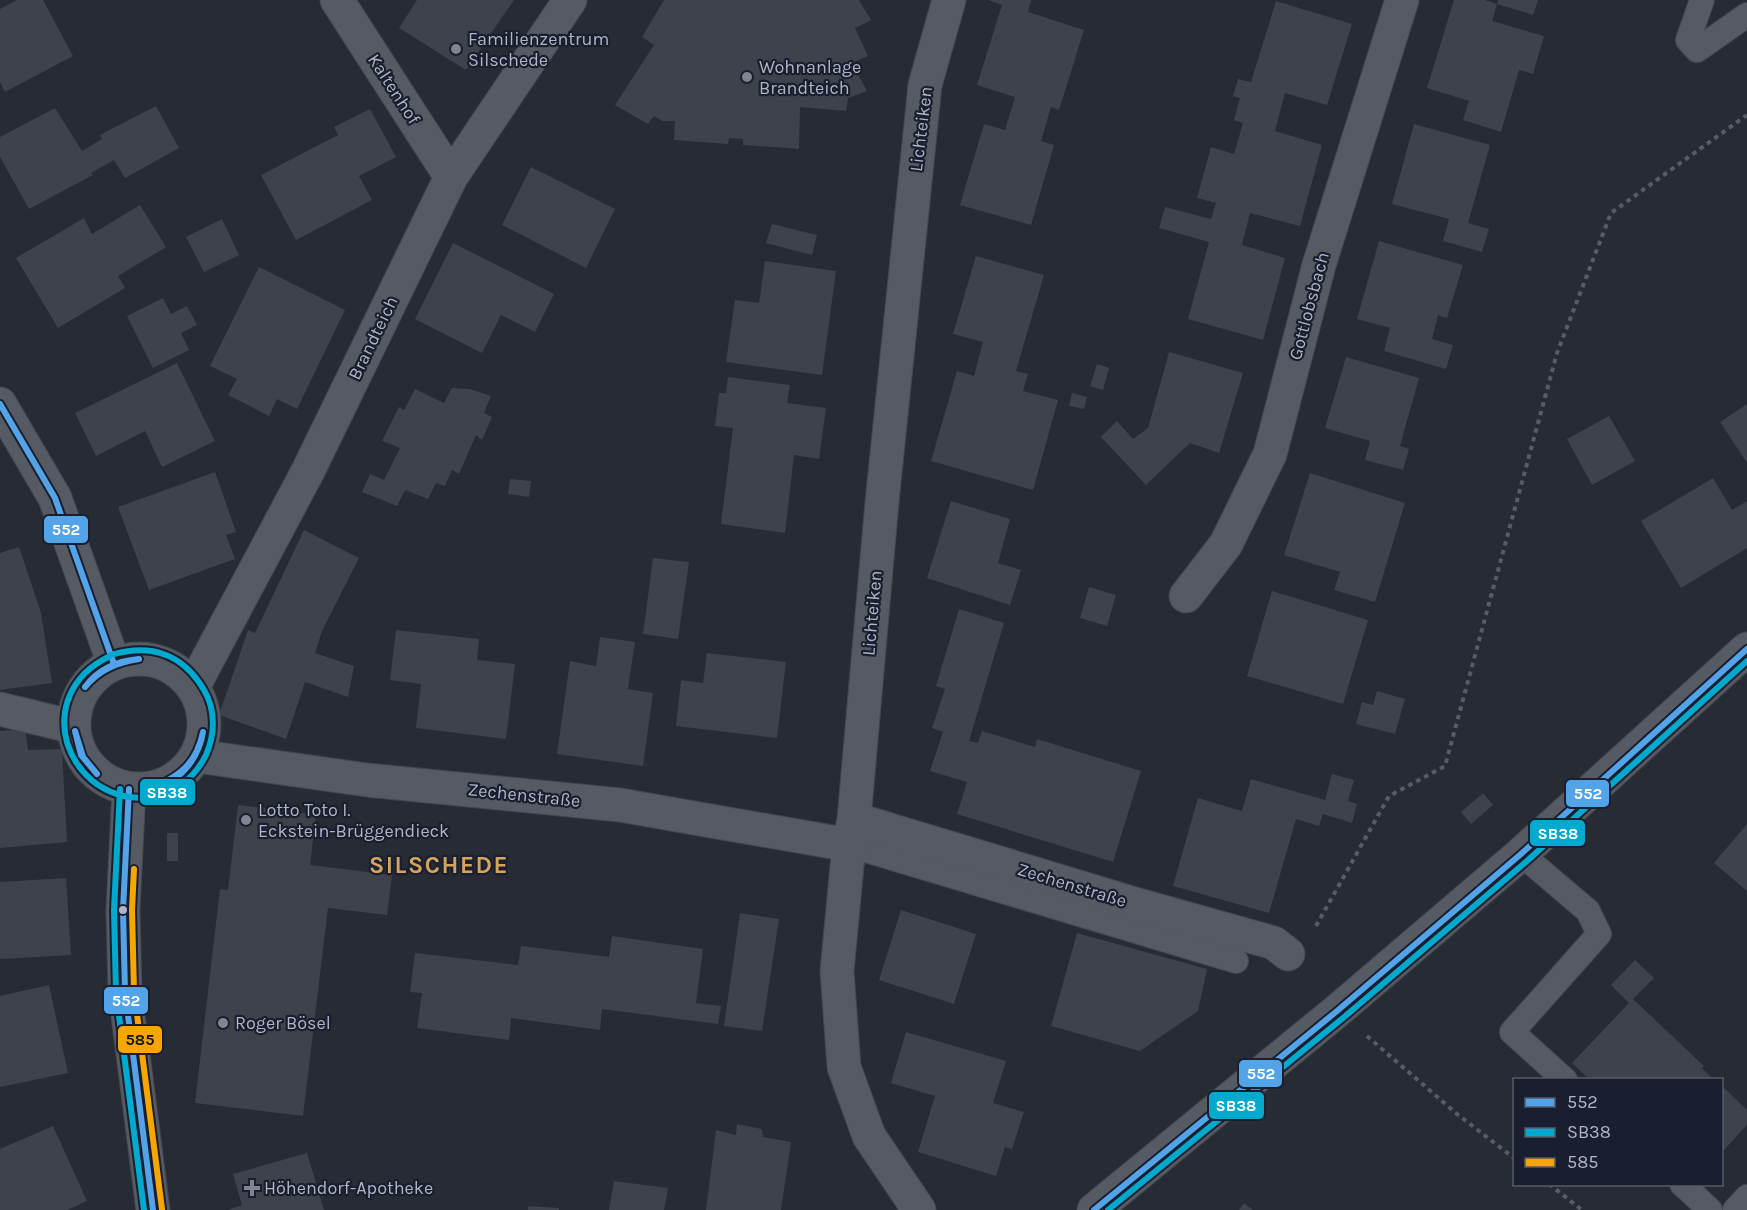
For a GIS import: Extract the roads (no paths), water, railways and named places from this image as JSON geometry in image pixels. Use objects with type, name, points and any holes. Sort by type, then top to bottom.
[{"type":"street","name":"Kaltenhof","points":[[337,0],[451,177]]},
{"type":"street","name":"Brandteich","points":[[193,687],[308,471],[451,177],[570,0]]},
{"type":"street","name":"Lichteiken","points":[[919,1210],[869,1136],[844,1066],[837,971],[925,85],[949,0]]},
{"type":"street","name":"Gottlobsbach","points":[[1186,596],[1226,544],[1270,454],[1319,265],[1402,0]]},
{"type":"street","points":[[0,404],[55,498],[114,664]]},
{"type":"street","points":[[1094,1210],[1337,1011],[1521,854],[1747,649]]},
{"type":"street","points":[[128,660],[158,661],[183,676],[193,687],[204,714],[205,728],[202,742],[197,756],[184,771],[168,783],[156,788],[129,789],[114,785],[90,767],[81,755],[74,727],[75,711],[80,695],[89,682],[114,664],[128,660]]},
{"type":"street","points":[[0,709],[74,727]]},
{"type":"street","name":"Zechenstraße","points":[[197,756],[367,780],[620,805],[851,832],[1124,900],[1274,943],[1288,954]]},
{"type":"street","points":[[129,789],[123,910],[125,992],[153,1210]]},
{"type":"lane","points":[[1702,0],[1688,40],[1697,50],[1747,15]]},
{"type":"lane","points":[[851,832],[1236,961]]},
{"type":"lane","points":[[1521,854],[1588,911],[1599,934],[1512,1032],[1563,1078]]},
{"type":"lane","points":[[1683,1186],[1710,1210]]},
{"type":"lane","points":[[1735,1210],[1747,1197]]},
{"type":"place","name":"Familienzentrum Silschede","points":[[456,49]]},
{"type":"place","name":"Wohnanlage Brandteich","points":[[747,77]]},
{"type":"place","name":"Lotto Toto I. Eckstein-Brüggendieck","points":[[246,820]]},
{"type":"place","name":"Roger Bösel","points":[[223,1023]]},
{"type":"place","name":"Höhendorf-Apotheke","points":[[252,1188]]},
{"type":"district","name":"SILSCHEDE","points":[[439,865]]}]
